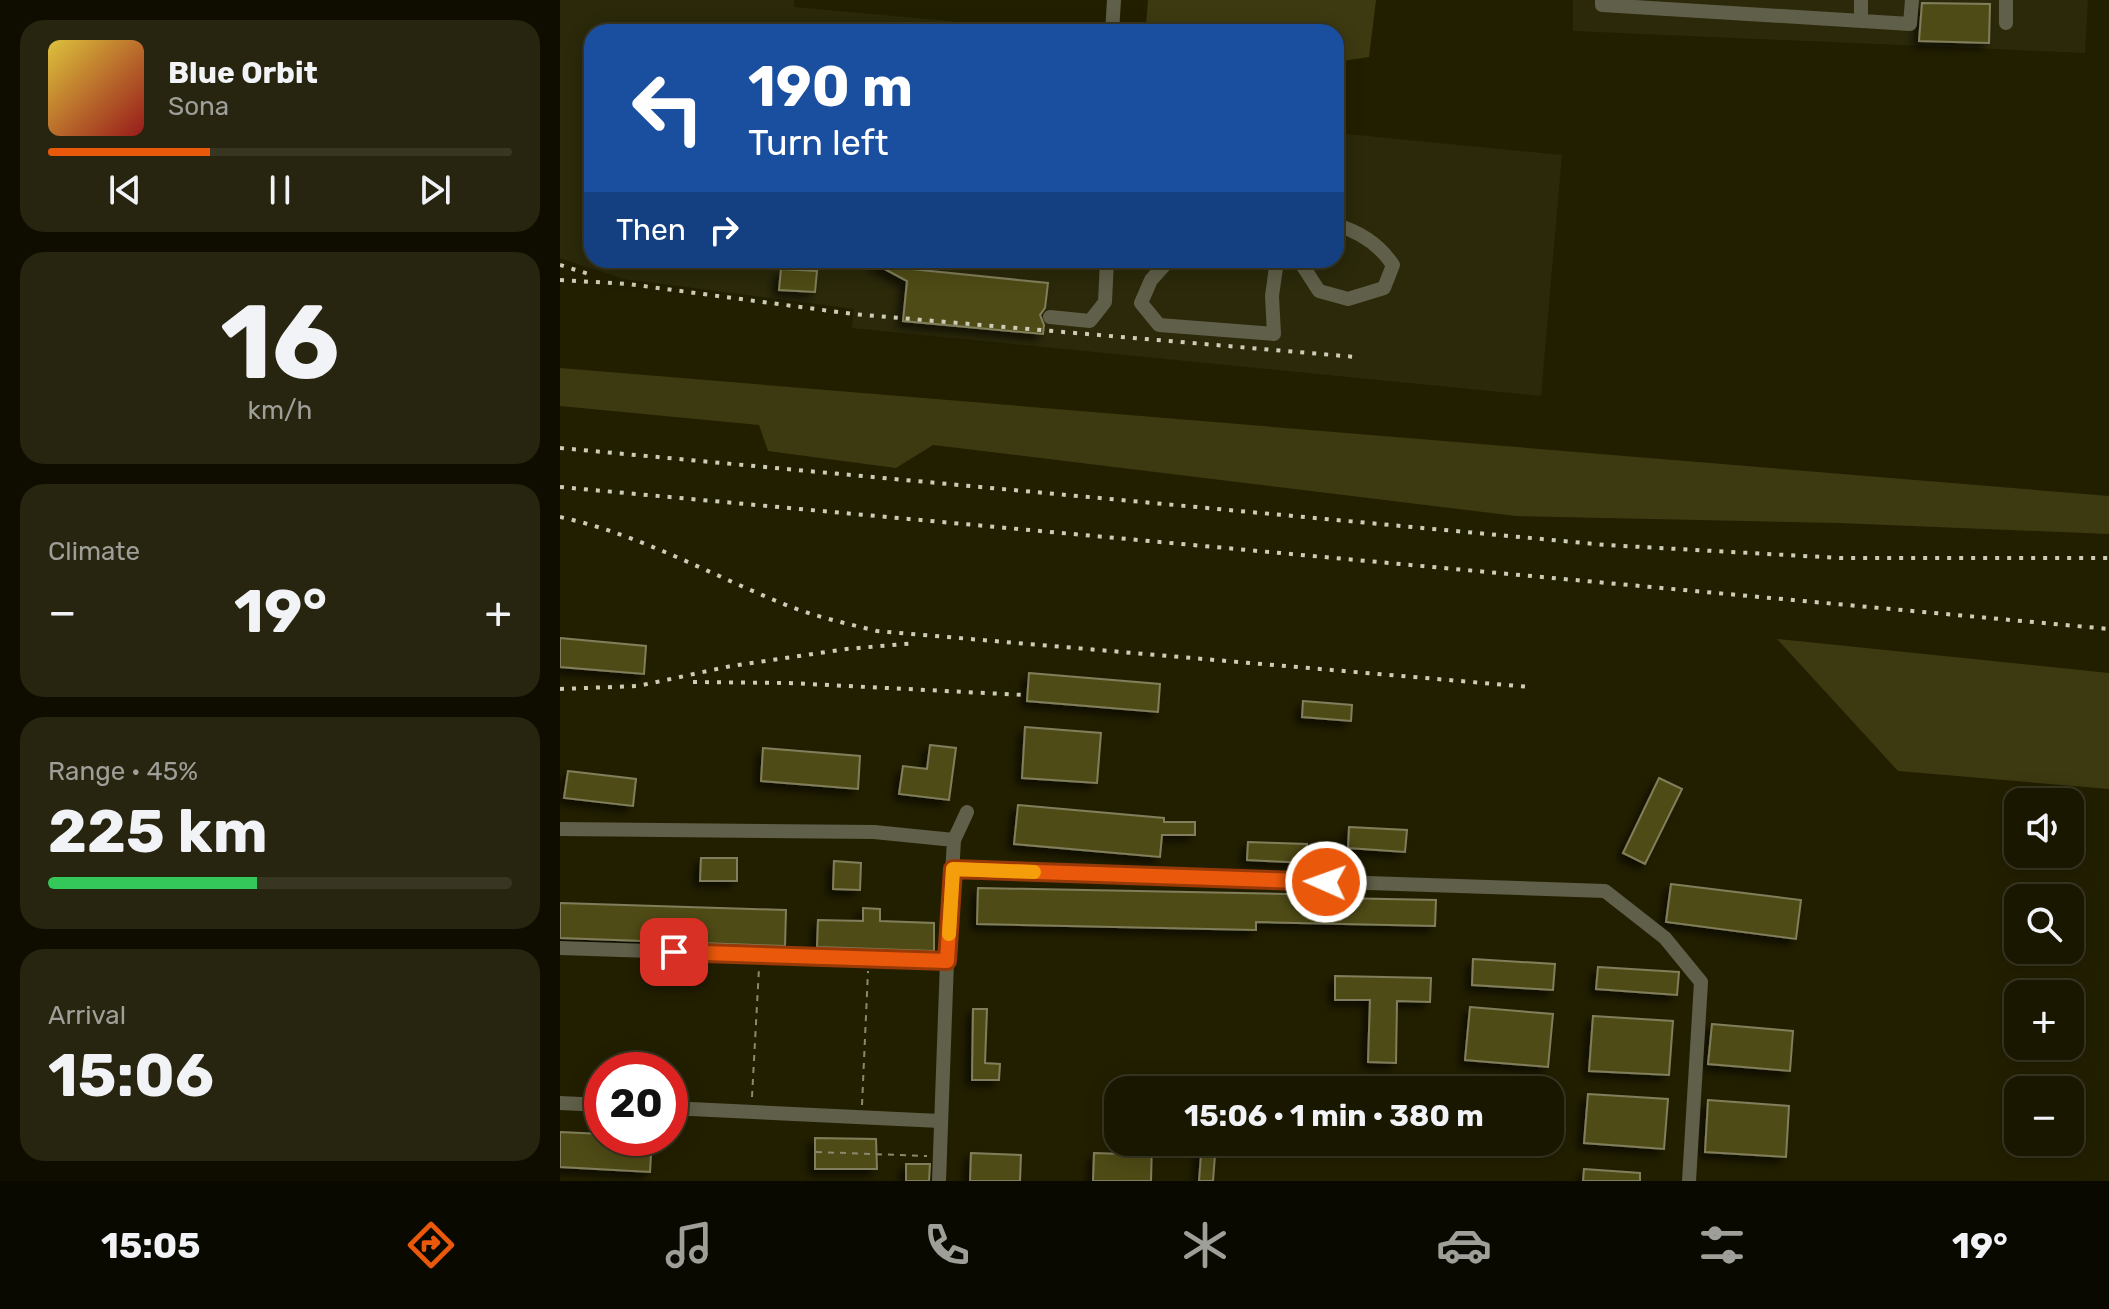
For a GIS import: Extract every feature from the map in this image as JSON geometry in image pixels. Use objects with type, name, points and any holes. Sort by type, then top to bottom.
[{"type":"lane","points":[[1112,24],[1114,0]]},
{"type":"lane","points":[[1602,0],[1602,5],[1910,24],[1912,0]]},
{"type":"lane","points":[[1861,0],[1861,21]]},
{"type":"lane","points":[[2006,0],[2006,23]]},
{"type":"lane","points":[[1304,268],[1319,291],[1348,299],[1384,288],[1393,265],[1381,247],[1344,229]]},
{"type":"lane","points":[[1050,317],[1090,321],[1105,302],[1107,268]]},
{"type":"lane","points":[[1162,268],[1151,280],[1141,303],[1159,325],[1274,334],[1272,296],[1276,268]]},
{"type":"lane","points":[[939,1181],[954,840],[967,812]]},
{"type":"lane","points":[[560,829],[874,832],[954,840]]},
{"type":"lane","points":[[953,869],[1605,891],[1665,938],[1701,982],[1689,1181]]},
{"type":"lane","points":[[560,948],[947,961]]},
{"type":"lane","points":[[560,1103],[584,1104]]},
{"type":"lane","points":[[688,1109],[940,1121]]},
{"type":"path","points":[[752,1112],[759,954]]},
{"type":"path","points":[[862,1117],[868,958]]},
{"type":"path","points":[[816,1152],[939,1156]]},
{"type":"shaded area","points":[[560,0],[794,0],[794,7],[982,24],[584,24],[584,266],[560,258]]},
{"type":"shaded area","points":[[1148,0],[1376,0],[1369,57],[1344,61],[1344,24],[1146,24]]},
{"type":"shaded area","points":[[1573,0],[2088,0],[2085,53],[1573,31]]},
{"type":"shaded area","points":[[1344,134],[1562,155],[1541,396],[852,328],[854,309],[624,279],[590,268],[1344,268]]},
{"type":"shaded area","points":[[560,368],[2109,496],[2109,534],[1839,523],[1516,516],[933,445],[896,468],[768,451],[759,425],[560,406]]},
{"type":"shaded area","points":[[1777,639],[2109,673],[2109,789],[1898,771]]},
{"type":"building","points":[[1922,3],[1990,4],[1989,43],[1919,41]]},
{"type":"building","points":[[883,268],[1048,283],[1045,308],[1040,315],[1043,334],[903,321],[907,281]]},
{"type":"building","points":[[781,269],[817,271],[815,292],[779,290]]},
{"type":"building","points":[[560,638],[646,646],[644,674],[560,667]]},
{"type":"building","points":[[1029,673],[1160,684],[1158,712],[1027,701]]},
{"type":"building","points":[[1303,701],[1352,705],[1351,721],[1302,717]]},
{"type":"building","points":[[1025,727],[1101,733],[1097,783],[1022,778]]},
{"type":"building","points":[[930,745],[956,748],[949,800],[899,794],[903,766],[927,769]]},
{"type":"building","points":[[763,748],[860,756],[858,789],[761,781]]},
{"type":"building","points":[[568,771],[636,779],[633,806],[564,798]]},
{"type":"building","points":[[1659,778],[1682,789],[1645,864],[1623,853]]},
{"type":"building","points":[[1018,805],[1164,818],[1164,822],[1195,822],[1195,835],[1162,835],[1160,857],[1014,844]]},
{"type":"building","points":[[1349,827],[1407,830],[1405,852],[1348,848]]},
{"type":"building","points":[[1248,842],[1307,844],[1306,863],[1247,860]]},
{"type":"building","points":[[701,858],[737,858],[737,881],[700,881]]},
{"type":"building","points":[[834,861],[861,863],[860,890],[833,889]]},
{"type":"building","points":[[1671,884],[1801,900],[1796,939],[1666,922]]},
{"type":"building","points":[[978,888],[1436,900],[1435,926],[1256,922],[1256,930],[977,924]]},
{"type":"building","points":[[560,903],[786,910],[785,946],[560,938]]},
{"type":"building","points":[[863,908],[880,909],[880,921],[934,923],[934,951],[817,947],[818,920],[863,921]]},
{"type":"building","points":[[1473,959],[1555,964],[1553,990],[1472,985]]},
{"type":"building","points":[[1598,967],[1679,972],[1677,995],[1596,989]]},
{"type":"building","points":[[1335,976],[1431,978],[1430,1002],[1397,1001],[1396,1063],[1368,1062],[1370,1000],[1335,1000]]},
{"type":"building","points":[[1470,1007],[1553,1014],[1548,1067],[1465,1060]]},
{"type":"building","points":[[973,1009],[987,1009],[985,1063],[1000,1064],[999,1080],[972,1080]]},
{"type":"building","points":[[1593,1016],[1673,1021],[1669,1075],[1589,1071]]},
{"type":"building","points":[[1712,1024],[1793,1031],[1790,1071],[1708,1064]]},
{"type":"building","points":[[1588,1094],[1668,1099],[1664,1149],[1584,1143]]},
{"type":"building","points":[[1708,1100],[1789,1106],[1786,1157],[1705,1152]]},
{"type":"building","points":[[560,1132],[584,1133],[584,1156],[651,1156],[650,1172],[560,1167]]},
{"type":"building","points":[[815,1138],[876,1139],[877,1169],[815,1169]]},
{"type":"building","points":[[971,1153],[1021,1155],[1020,1181],[970,1181]]},
{"type":"building","points":[[1094,1153],[1104,1153],[1104,1156],[1152,1156],[1151,1181],[1093,1181]]},
{"type":"building","points":[[1201,1156],[1215,1156],[1213,1181],[1199,1181]]},
{"type":"building","points":[[906,1164],[930,1164],[929,1181],[906,1181]]},
{"type":"building","points":[[1584,1169],[1640,1173],[1640,1181],[1583,1181]]},
{"type":"railway","points":[[560,265],[589,274]]},
{"type":"railway","points":[[560,280],[628,284],[853,314],[1356,357]]},
{"type":"railway","points":[[560,448],[1606,545],[1840,558],[2109,558]]},
{"type":"railway","points":[[560,487],[2109,629]]},
{"type":"railway","points":[[560,517],[650,546],[794,608],[877,631],[1530,687]]},
{"type":"railway","points":[[560,689],[638,686],[731,666],[847,649],[916,643]]},
{"type":"railway","points":[[693,682],[789,683],[1024,695]]},
{"type":"slow traffic","points":[[949,934],[953,869],[1034,872]]},
{"type":"route","points":[[674,952],[947,961],[953,869],[1326,882]]}]
